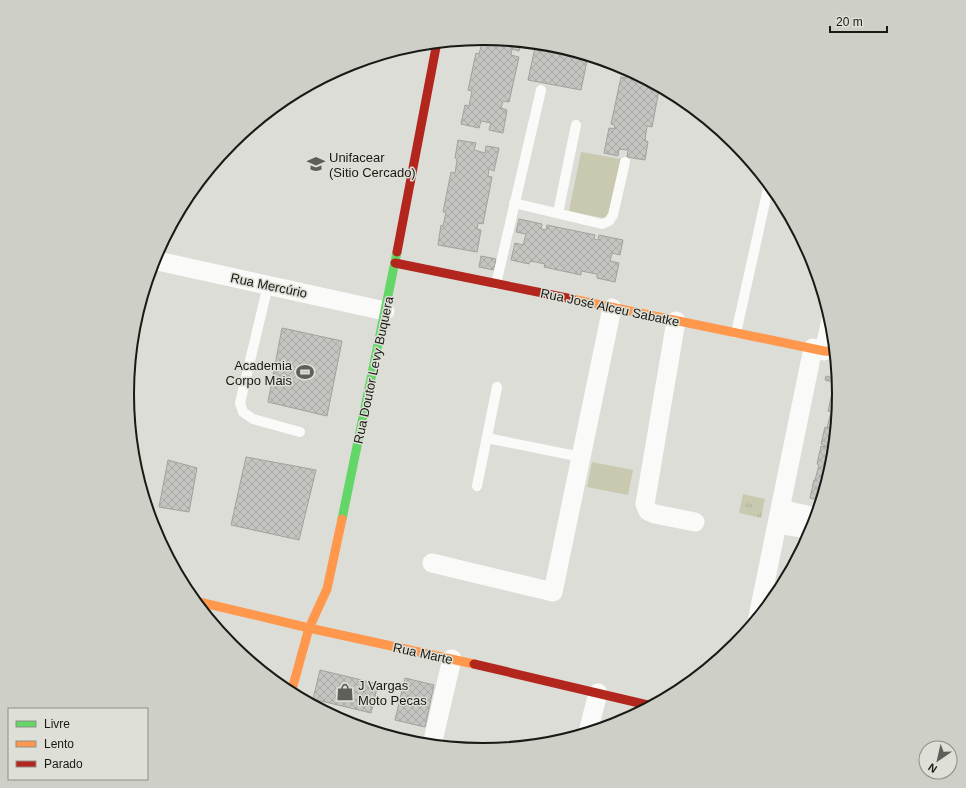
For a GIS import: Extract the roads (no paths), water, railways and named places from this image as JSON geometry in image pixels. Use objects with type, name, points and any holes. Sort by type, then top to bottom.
[{"type":"street","name":"Rua Doutor Levy Buquera","points":[[294,687],[309,628],[327,588],[395,263],[436,48]]},
{"type":"street","name":"Rua Mercúrio","points":[[160,261],[385,311]]},
{"type":"street","name":"Rua José Alceu Sabatke","points":[[395,263],[824,350]]},
{"type":"street","points":[[432,563],[553,592],[612,308]]},
{"type":"street","points":[[676,321],[645,504],[648,511],[655,514],[695,522]]},
{"type":"street","points":[[760,605],[779,516],[827,337]]},
{"type":"street","points":[[779,516],[809,517]]},
{"type":"street","points":[[779,516],[805,527]]},
{"type":"street","name":"Rua Marte","points":[[204,603],[643,704]]},
{"type":"street","points":[[433,739],[452,659]]},
{"type":"street","points":[[590,726],[598,693]]},
{"type":"lane","points":[[496,284],[542,90]]},
{"type":"lane","points":[[558,213],[576,125]]},
{"type":"lane","points":[[514,203],[602,224],[609,221],[613,215],[625,162]]},
{"type":"lane","points":[[736,333],[767,192]]},
{"type":"lane","points":[[268,285],[240,403],[243,412],[252,419],[300,432]]},
{"type":"lane","points":[[477,486],[497,388]]},
{"type":"lane","points":[[487,438],[581,457]]},
{"type":"place","name":"Unifacear (Sitio Cercado)","points":[[316,164]]},
{"type":"place","name":"Academia Corpo Mais","points":[[305,372]]},
{"type":"place","name":"J Vargas Moto Pecas","points":[[345,692]]}]
